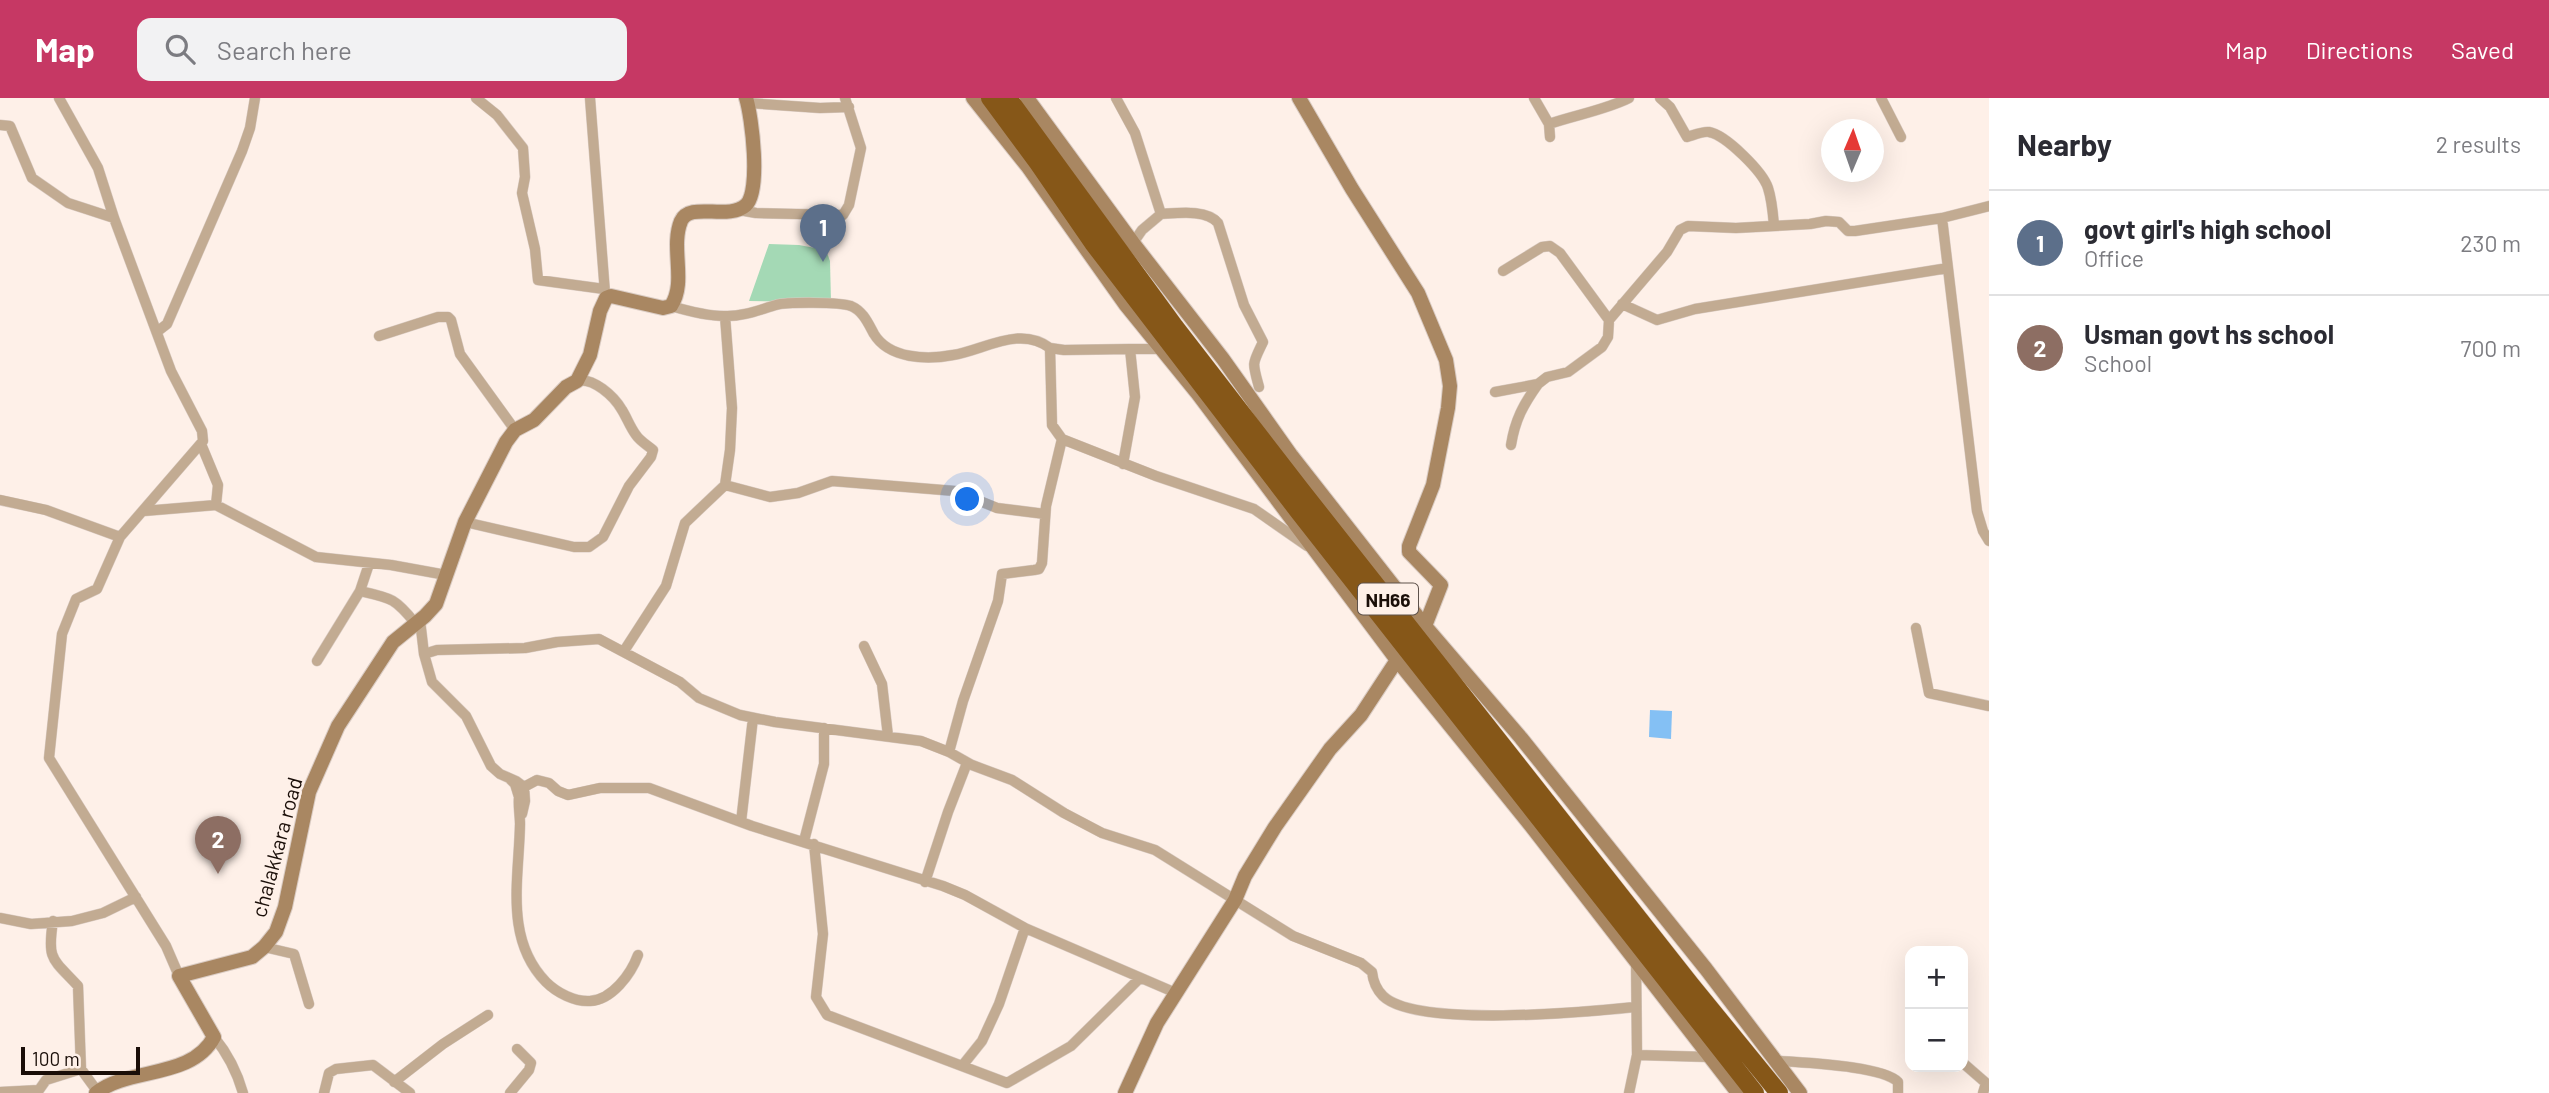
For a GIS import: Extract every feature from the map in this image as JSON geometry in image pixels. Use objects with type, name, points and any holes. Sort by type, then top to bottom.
[{"type":"highway","name":"NH66","points":[[990,98],[1100,253],[1267,471],[1755,1093]]},
{"type":"highway","name":"NH66","points":[[1008,98],[1175,327],[1301,490],[1779,1093]]},
{"type":"street","points":[[59,98],[98,168],[171,371],[202,431],[201,444],[218,485],[216,505]]},
{"type":"street","points":[[158,331],[167,324],[242,151],[250,128],[255,98]]},
{"type":"street","points":[[475,98],[497,115],[523,148],[525,177],[522,193],[535,249],[538,281],[607,293],[663,308],[671,306],[690,312],[725,316],[760,312],[778,304],[836,303],[850,306],[861,313],[876,337],[887,348],[898,353],[954,355],[986,344],[1023,338],[1064,350],[1161,349]]},
{"type":"street","points":[[590,98],[607,293]]},
{"type":"street","points":[[973,98],[1028,167],[1125,304],[1198,394],[1313,551],[1636,959],[1738,1093]]},
{"type":"street","points":[[1027,98],[1133,243],[1223,359],[1291,455],[1425,625],[1521,738],[1706,969],[1800,1093]]},
{"type":"street","points":[[1116,98],[1135,133],[1161,214]]},
{"type":"street","points":[[1299,98],[1352,189],[1418,293],[1446,360],[1450,386],[1448,408],[1433,485],[1409,546],[1412,557],[1441,585],[1425,625]]},
{"type":"street","points":[[1534,98],[1549,124],[1550,137]]},
{"type":"street","points":[[1549,124],[1600,107],[1610,107],[1629,98]]},
{"type":"street","points":[[1660,98],[1670,107],[1688,137],[1707,132],[1716,135],[1761,175],[1771,199],[1774,226]]},
{"type":"street","points":[[1881,98],[1901,137]]},
{"type":"street","points":[[671,306],[677,296],[677,240],[680,223],[690,212],[731,213],[749,201],[753,191],[747,101],[820,108],[847,102],[861,148],[849,205],[843,215],[738,209]]},
{"type":"street","points":[[0,125],[10,126],[32,178],[68,203],[114,218]]},
{"type":"street","points":[[1511,445],[1515,422],[1522,406],[1538,384],[1547,377],[1568,372],[1602,346],[1608,337],[1609,320],[1667,252],[1680,230],[1688,226],[1736,228],[1826,221],[1839,222],[1848,231],[1855,231],[1942,218],[1989,206]]},
{"type":"street","points":[[1133,243],[1142,230],[1161,214],[1200,214],[1214,218],[1218,223],[1244,305],[1263,342],[1253,363],[1259,387]]},
{"type":"street","points":[[1942,218],[1978,511],[1983,531],[1989,541]]},
{"type":"street","points":[[1503,271],[1542,247],[1550,246],[1560,253],[1609,320]]},
{"type":"street","points":[[1622,304],[1657,320],[1695,309],[1948,268]]},
{"type":"street","name":"chalakkara road","points":[[179,975],[252,957],[276,932],[285,907],[309,792],[338,726],[393,642],[436,604],[465,522],[506,442],[515,430],[534,420],[559,393],[577,381],[590,355],[607,293]]},
{"type":"street","points":[[624,651],[666,586],[685,523],[725,485],[732,408],[725,316]]},
{"type":"street","points":[[379,337],[438,317],[451,320],[460,354],[515,430]]},
{"type":"street","points":[[1050,348],[1052,425],[1062,439],[1123,464],[1254,509],[1313,551]]},
{"type":"street","points":[[1123,464],[1135,397],[1130,349]]},
{"type":"street","points":[[465,522],[574,547],[590,547],[603,537],[622,498],[651,457],[653,450],[636,436],[621,407],[609,395],[584,379],[577,381]]},
{"type":"street","points":[[1495,391],[1538,384]]},
{"type":"street","points":[[949,752],[963,701],[998,601],[1002,573],[1038,569],[1042,563],[1045,514],[1062,439]]},
{"type":"street","points":[[201,444],[120,537],[97,589],[76,599],[62,634],[49,758],[166,947],[179,975],[234,1068],[243,1093]]},
{"type":"street","points":[[725,485],[770,496],[798,493],[832,481],[955,491],[998,508],[1045,514]]},
{"type":"street","points":[[0,500],[46,510],[120,537]]},
{"type":"street","points":[[144,511],[216,505],[316,557],[391,565],[446,575]]},
{"type":"street","points":[[317,661],[360,591],[369,564]]},
{"type":"street","points":[[360,591],[390,598],[400,604],[417,622],[432,682],[466,716],[491,766],[515,784],[520,822],[517,912],[521,942],[528,960],[553,989],[597,1000],[610,995],[634,966],[638,955]]},
{"type":"street","points":[[1916,628],[1928,693],[1989,706]]},
{"type":"street","points":[[424,654],[437,650],[525,648],[599,639],[680,682],[699,698],[740,715],[921,741],[1012,780],[1094,829],[1156,850],[1293,936],[1362,963],[1372,972],[1373,981],[1384,997],[1395,1003],[1427,1012],[1544,1014],[1635,1007]]},
{"type":"street","points":[[864,646],[881,684],[888,736]]},
{"type":"street","points":[[1125,1093],[1157,1023],[1235,900],[1245,876],[1275,827],[1330,749],[1362,715],[1397,660]]},
{"type":"street","points":[[741,822],[753,718]]},
{"type":"street","points":[[824,728],[824,764],[809,843],[823,934],[816,997],[827,1015],[1007,1083],[1071,1046],[1140,978]]},
{"type":"street","points":[[925,882],[967,762]]},
{"type":"street","points":[[509,779],[524,787]]},
{"type":"street","points":[[524,787],[537,780],[549,783],[568,795],[600,788],[649,788],[741,822],[965,895],[1026,928],[1176,993]]},
{"type":"street","points":[[520,822],[525,802],[524,787]]},
{"type":"street","points":[[0,918],[31,924],[88,918],[135,897]]},
{"type":"street","points":[[53,921],[50,952],[59,967],[78,986],[82,1069],[97,1092],[110,1085],[187,1062],[208,1048],[214,1037]]},
{"type":"street","points":[[962,1066],[982,1041],[999,1004],[1026,928]]},
{"type":"street","points":[[264,947],[294,954],[309,1004]]},
{"type":"street","points":[[1629,1093],[1637,1055],[1636,959]]},
{"type":"street","points":[[394,1082],[443,1044],[488,1015]]},
{"type":"street","points":[[510,1093],[529,1070],[531,1063],[517,1049]]},
{"type":"street","points":[[1637,1055],[1709,1057]]},
{"type":"street","points":[[1782,1061],[1855,1068],[1892,1076],[1898,1082],[1898,1093]]},
{"type":"street","points":[[324,1093],[329,1073],[336,1069],[373,1065],[410,1093]]},
{"type":"street","points":[[1968,1067],[1986,1083],[1983,1093]]},
{"type":"street","points":[[0,1092],[39,1090],[46,1080],[82,1069]]},
{"type":"green space","points":[[769,244],[799,245],[826,250],[830,261],[831,302],[749,301]]},
{"type":"water","points":[[1650,710],[1672,711],[1671,739],[1649,737]]},
{"type":"place","name":"govt girl's high school","points":[[823,262]]},
{"type":"place","name":"Usman govt hs school","points":[[218,874]]}]
